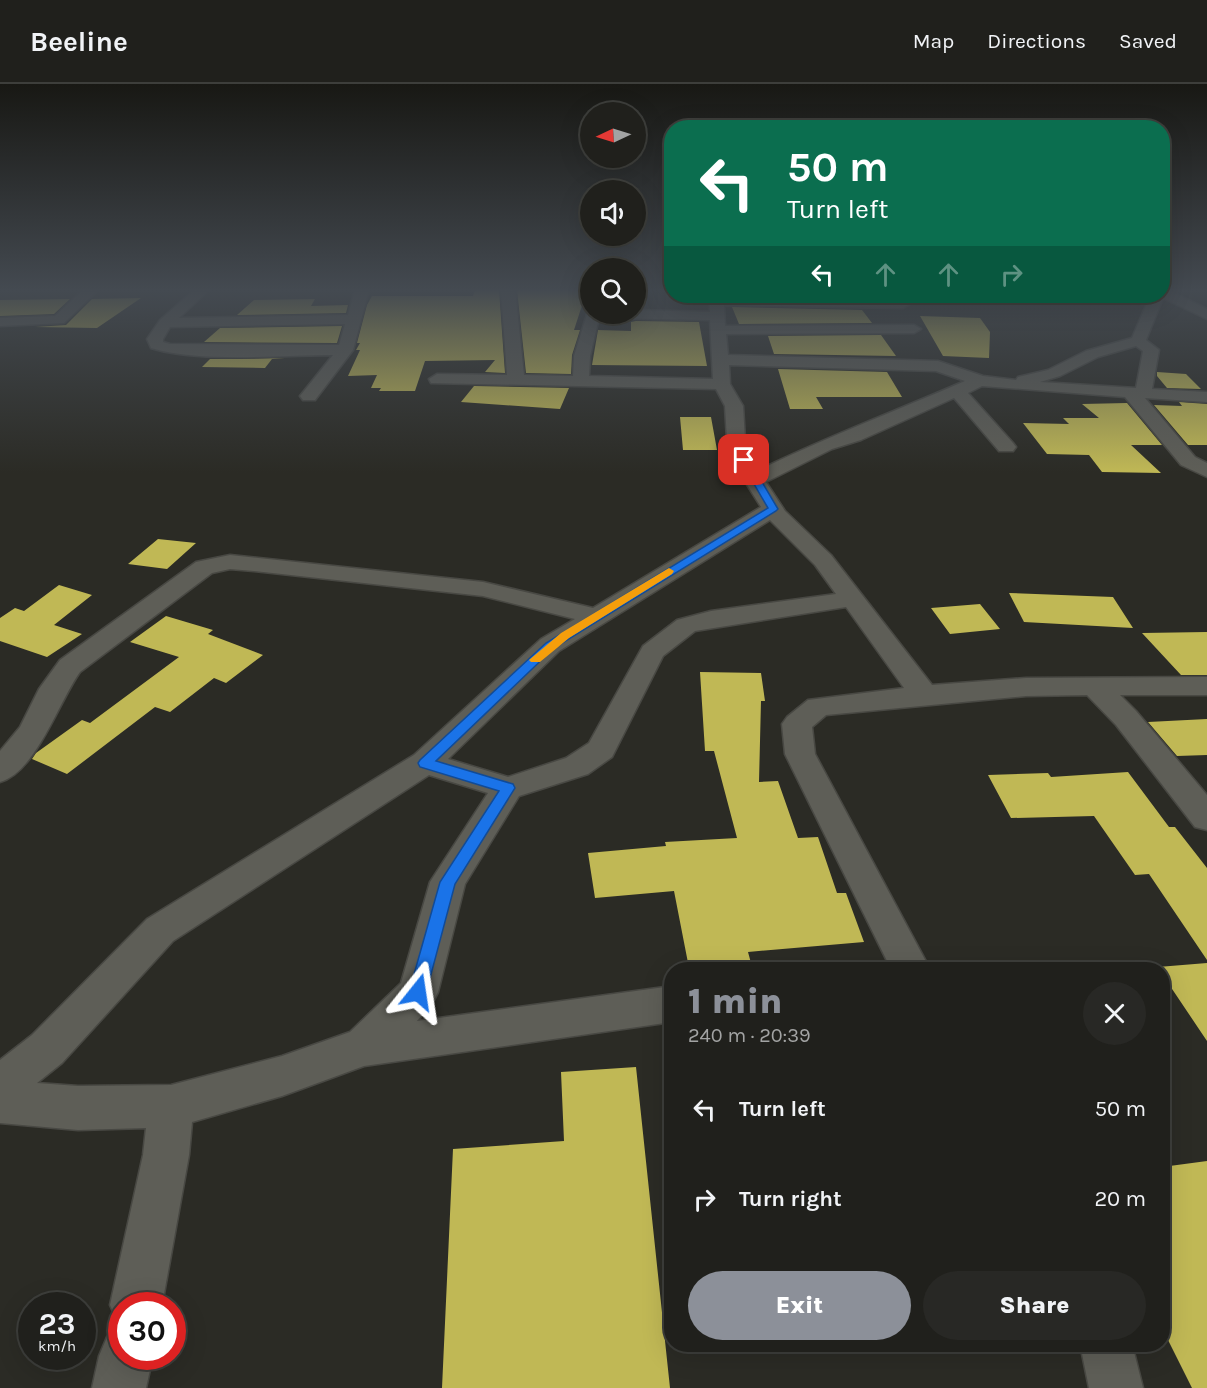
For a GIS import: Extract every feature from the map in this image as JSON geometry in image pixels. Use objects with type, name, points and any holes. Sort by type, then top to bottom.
[{"type":"street","points":[[309,396],[344,351]]},
{"type":"street","points":[[513,351],[516,380]]},
{"type":"street","points":[[581,381],[583,351]]},
{"type":"street","points":[[719,351],[721,372],[734,406],[736,440],[754,480],[773,509],[823,560],[924,695]]},
{"type":"street","points":[[933,351],[939,357],[980,381]]},
{"type":"street","points":[[1010,385],[1054,373],[1103,351]]},
{"type":"street","points":[[1136,392],[1150,351]]},
{"type":"street","points":[[437,379],[581,381],[721,372],[938,366],[980,381],[1010,385],[1207,397]]},
{"type":"street","points":[[754,480],[825,445],[854,436],[980,381]]},
{"type":"street","points":[[958,392],[1006,447]]},
{"type":"street","points":[[1136,392],[1188,461],[1207,471]]},
{"type":"street","points":[[0,1086],[47,1049],[160,930],[425,763],[550,645],[773,509]]},
{"type":"street","points":[[0,771],[33,732],[53,689],[70,666],[204,567],[238,563],[483,589],[595,616]]},
{"type":"street","points":[[425,763],[508,788],[578,766],[601,750],[652,652],[686,625],[711,619],[852,599]]},
{"type":"street","points":[[1094,686],[1126,718],[1207,818]]},
{"type":"street","points":[[907,962],[800,754],[797,724],[818,707],[924,695],[1026,687],[1207,686]]},
{"type":"street","points":[[364,1047],[418,992],[448,882],[508,788]]},
{"type":"street","points":[[0,1102],[78,1108],[171,1106],[282,1076],[364,1047],[664,1005]]},
{"type":"street","points":[[139,1292],[166,1155],[171,1106]]},
{"type":"street","points":[[1108,1352],[1116,1388]]},
{"type":"street","points":[[119,1388],[123,1370]]},
{"type":"building","points":[[360,351],[503,351],[505,373],[485,372],[495,360],[425,361],[415,391],[379,391],[381,388],[371,388],[377,375],[348,376]]},
{"type":"building","points":[[524,351],[573,351],[571,374],[526,373]]},
{"type":"building","points":[[594,351],[704,351],[707,366],[592,365]]},
{"type":"building","points":[[773,351],[892,351],[896,356],[774,354]]},
{"type":"building","points":[[940,351],[989,351],[989,358],[943,356]]},
{"type":"building","points":[[285,358],[272,359],[265,368],[202,367],[210,359]]},
{"type":"building","points":[[778,369],[887,372],[902,397],[816,397],[823,409],[790,409]]},
{"type":"building","points":[[1157,372],[1186,374],[1201,389],[1167,388],[1157,376]]},
{"type":"building","points":[[474,386],[569,388],[560,409],[461,402]]},
{"type":"building","points":[[1179,402],[1207,404],[1207,445],[1188,445],[1154,405],[1182,406]]},
{"type":"building","points":[[1127,403],[1162,445],[1131,445],[1161,473],[1102,472],[1089,455],[1047,454],[1023,423],[1069,424],[1063,418],[1099,418],[1082,404]]},
{"type":"building","points":[[680,417],[711,417],[717,450],[683,450]]},
{"type":"building","points":[[158,539],[196,543],[167,569],[128,564]]},
{"type":"building","points":[[59,585],[92,595],[54,625],[82,634],[47,657],[0,641],[0,618],[15,608],[24,611]]},
{"type":"building","points":[[1009,593],[1113,597],[1133,628],[1024,622]]},
{"type":"building","points":[[980,604],[1000,629],[950,634],[931,608]]},
{"type":"building","points":[[166,616],[213,630],[208,634],[263,655],[226,683],[214,678],[170,712],[155,707],[67,774],[32,759],[36,753],[82,720],[90,723],[179,657],[130,642]]},
{"type":"building","points":[[1207,632],[1207,675],[1181,675],[1142,633]]},
{"type":"building","points":[[700,672],[761,673],[765,701],[761,701],[759,782],[778,781],[798,838],[818,837],[837,893],[846,893],[864,942],[748,952],[751,962],[688,962],[674,891],[595,898],[588,853],[666,846],[665,842],[737,838],[714,751],[705,751]]},
{"type":"building","points":[[1207,719],[1207,755],[1177,756],[1148,722]]},
{"type":"building","points":[[1128,772],[1169,827],[1175,827],[1207,868],[1207,960],[1149,874],[1135,875],[1094,816],[1011,818],[988,775],[1048,773],[1051,777]]},
{"type":"building","points":[[1207,963],[1207,1041],[1170,986],[1170,966]]},
{"type":"building","points":[[636,1067],[664,1331],[664,1352],[666,1352],[670,1388],[442,1388],[453,1149],[564,1141],[561,1072]]},
{"type":"building","points":[[1207,1161],[1207,1388],[1192,1388],[1170,1344],[1170,1166]]},
{"type":"slow traffic","points":[[535,660],[550,645],[669,571]]},
{"type":"route","points":[[418,992],[448,882],[508,788],[425,763],[550,645],[773,509],[744,460]]}]
